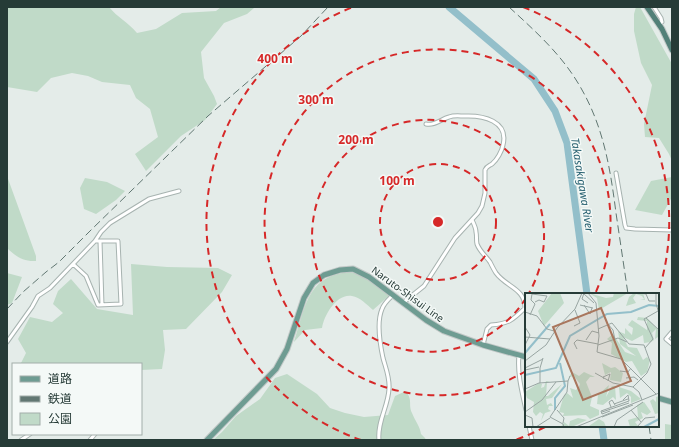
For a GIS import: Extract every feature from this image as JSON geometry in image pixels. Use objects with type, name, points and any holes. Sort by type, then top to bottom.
[{"type":"highway","points":[[648,7],[659,24],[672,50]]},
{"type":"main road","name":"Naruto-Shisui Line","points":[[206,440],[276,369],[287,349],[306,293],[313,283],[324,275],[340,270],[353,269],[369,277],[394,294],[426,320],[444,331],[483,345],[525,357]]},
{"type":"main road","points":[[659,398],[672,402]]},
{"type":"street","points":[[654,7],[661,18],[662,22],[659,24]]},
{"type":"street","points":[[404,302],[424,286],[455,238],[472,220],[482,206],[486,185],[486,170],[497,158],[503,147],[503,131],[501,127],[492,120],[482,117],[474,115],[450,116],[433,124],[426,124]]},
{"type":"street","points":[[616,173],[624,224],[626,228],[672,230]]},
{"type":"street","points":[[7,342],[38,296],[50,288],[110,223],[149,199],[179,191]]},
{"type":"street","points":[[472,220],[476,231],[476,243],[480,250],[490,261],[497,274],[516,289],[523,296],[525,301],[525,308],[514,319],[506,323],[491,324],[487,329],[483,345]]},
{"type":"street","points":[[73,264],[86,276],[98,305],[121,304],[118,241],[95,241]]},
{"type":"street","points":[[100,241],[102,305]]},
{"type":"street","points":[[380,440],[380,425],[388,397],[390,381],[383,358],[379,326],[381,310],[384,304],[394,294]]},
{"type":"street","points":[[672,332],[666,339],[672,344]]},
{"type":"street","points":[[519,355],[519,368],[525,404]]},
{"type":"street","points":[[529,427],[532,440]]},
{"type":"green space","points":[[7,7],[109,7],[137,33],[156,29],[182,13],[216,11],[221,7],[254,8],[247,14],[224,23],[201,52],[204,78],[217,104],[205,120],[181,136],[146,171],[135,154],[158,137],[150,109],[136,98],[130,85],[102,82],[88,76],[72,73],[51,78],[37,92],[7,87]]},
{"type":"green space","points":[[636,7],[640,7],[672,64],[672,161],[659,138],[645,137],[644,124],[652,85],[641,63],[634,31],[634,14]]},
{"type":"green space","points":[[7,176],[36,256],[36,261],[28,261],[20,258],[7,248]]},
{"type":"green space","points":[[672,177],[672,197],[662,215],[635,210],[651,181]]},
{"type":"green space","points":[[85,178],[107,182],[125,191],[116,200],[96,214],[84,209],[80,188]]},
{"type":"green space","points":[[131,264],[167,267],[218,268],[232,275],[222,292],[186,329],[163,330],[165,350],[162,369],[142,370],[142,363],[21,363],[26,353],[18,339],[30,317],[52,322],[63,313],[53,304],[58,291],[71,279],[97,309],[133,315]]},
{"type":"green space","points":[[350,272],[362,275],[391,294],[373,310],[358,298],[346,296],[341,298],[336,301],[328,311],[322,328],[305,330],[294,342],[305,306],[316,287],[325,279],[336,274]]},
{"type":"green space","points":[[7,273],[22,277],[12,303],[7,305]]},
{"type":"green space","points":[[287,374],[317,394],[330,408],[364,417],[388,415],[395,396],[406,391],[410,400],[412,413],[420,428],[421,434],[426,440],[213,440],[236,416],[260,399],[275,378]]},
{"type":"green space","points":[[665,424],[672,425],[672,440],[665,440]]},
{"type":"waterway","name":"Takasakigawa River","points":[[449,7],[534,79],[555,111],[567,143],[587,293]]},
{"type":"waterway","points":[[602,427],[604,440]]},
{"type":"railway","points":[[7,309],[23,292],[59,262],[208,116],[301,36],[328,7]]},
{"type":"railway","points":[[509,7],[546,42],[571,72],[587,98],[594,114],[608,162],[628,293]]},
{"type":"railway","points":[[649,427],[651,440]]}]
